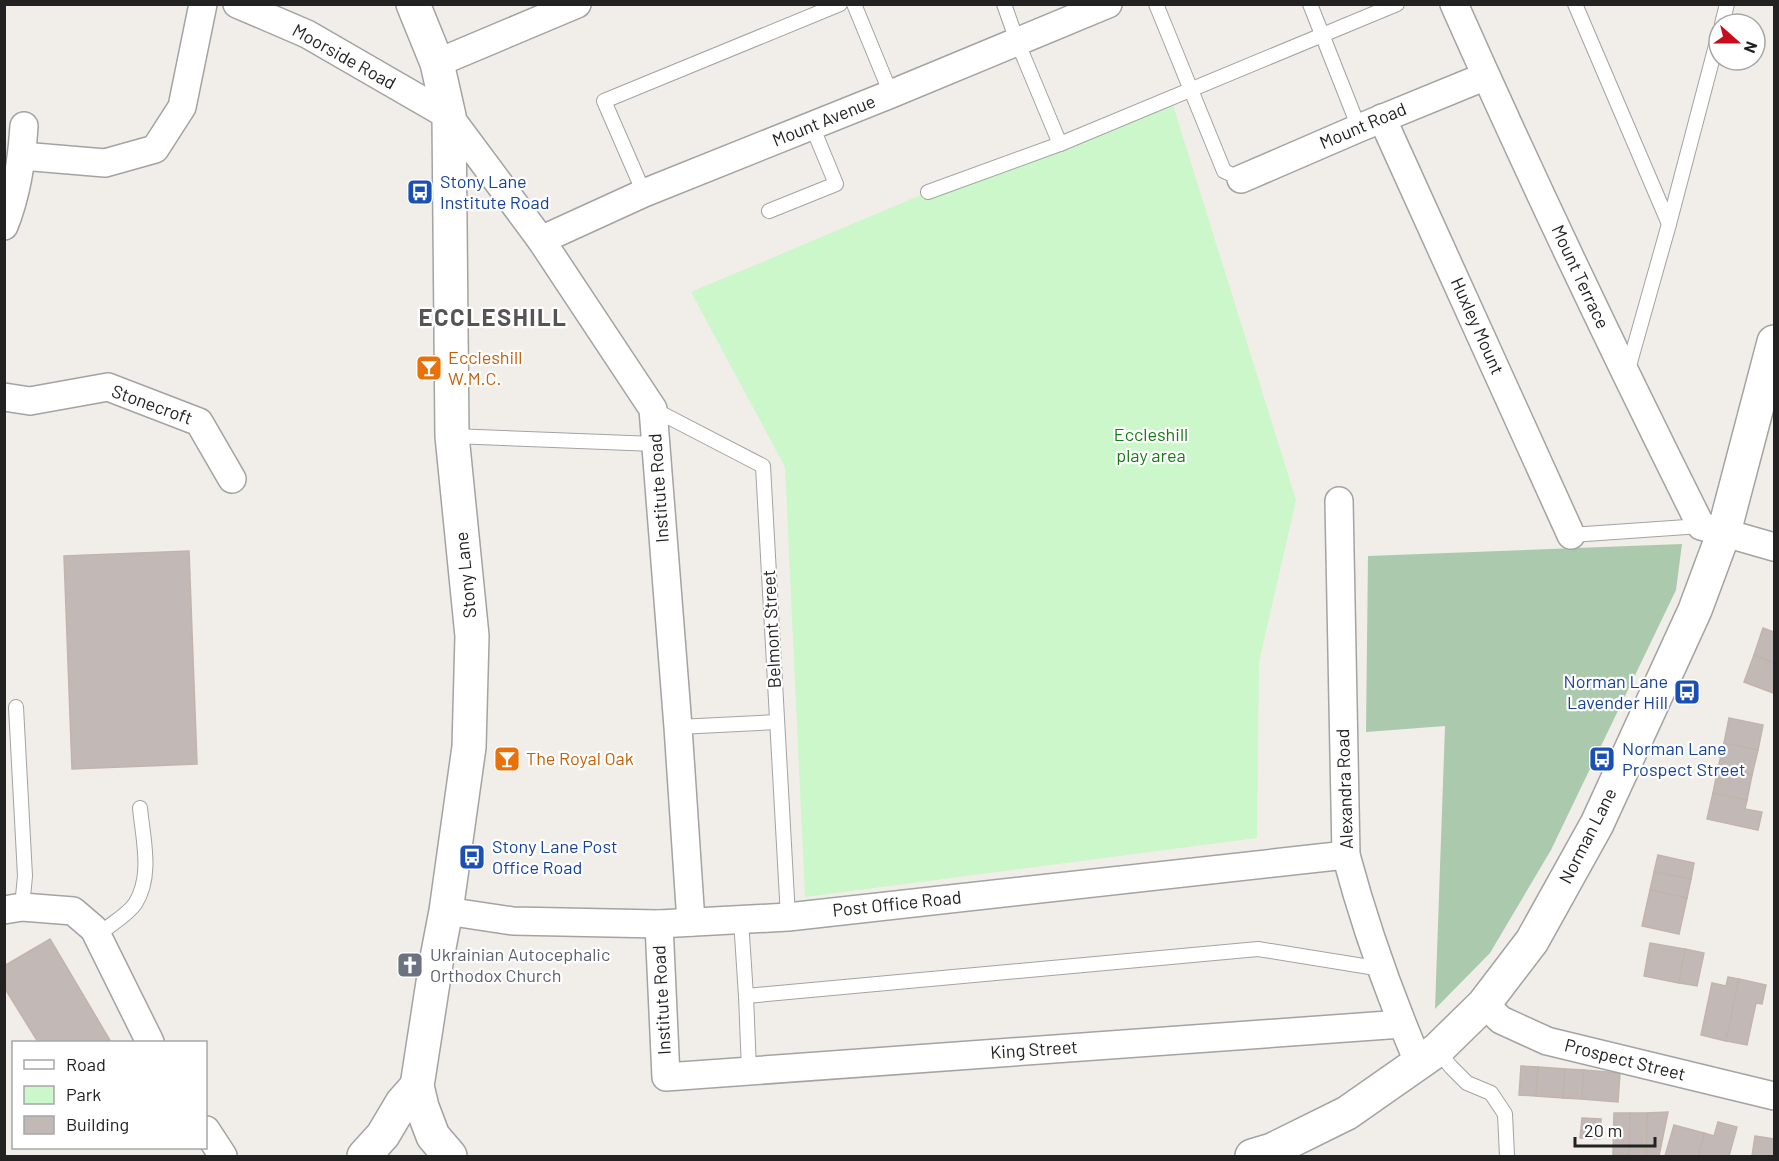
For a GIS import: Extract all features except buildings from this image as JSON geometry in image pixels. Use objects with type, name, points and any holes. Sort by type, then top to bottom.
[{"type":"street","points":[[22,156],[105,163],[155,149],[182,107],[203,4]]},
{"type":"street","name":"Moorside Road","points":[[237,4],[307,34],[449,116]]},
{"type":"street","name":"Stony Lane","points":[[413,4],[437,63],[449,116],[452,436],[472,636],[469,747],[446,911],[435,963],[417,1086],[422,1107],[434,1136],[450,1156]]},
{"type":"street","points":[[437,63],[577,4]]},
{"type":"street","name":"Mount Avenue","points":[[541,240],[644,193],[1107,4]]},
{"type":"street","name":"Mount Terrace","points":[[1454,4],[1626,376],[1713,529]]},
{"type":"street","name":"Mount Road","points":[[1241,179],[1486,76]]},
{"type":"street","name":"Institute Road","points":[[449,116],[541,240],[653,409],[691,922]]},
{"type":"street","name":"Huxley Mount","points":[[1370,123],[1571,535]]},
{"type":"street","points":[[4,226],[9,215],[22,156],[24,126]]},
{"type":"street","name":"Norman Lane","points":[[1267,1154],[1347,1113],[1428,1057],[1484,1004],[1532,941],[1597,824],[1695,610],[1713,529],[1774,342]]},
{"type":"street","name":"Stonecroft","points":[[4,397],[30,400],[108,387],[199,422],[232,479]]},
{"type":"street","name":"Alexandra Road","points":[[1339,501],[1346,855],[1360,908],[1402,1024],[1428,1057]]},
{"type":"street","points":[[1713,529],[1774,547]]},
{"type":"street","name":"Post Office Road","points":[[446,911],[513,921],[659,924],[741,920],[1346,855]]},
{"type":"street","points":[[13,908],[73,910],[94,929],[150,1041]]},
{"type":"street","name":"Institute Road","points":[[659,924],[666,1077]]},
{"type":"street","name":"Prospect Street","points":[[1484,1004],[1501,1020],[1547,1041],[1774,1096]]},
{"type":"street","name":"King Street","points":[[666,1077],[1402,1024]]},
{"type":"street","points":[[364,1156],[383,1136],[402,1103],[417,1086]]},
{"type":"street","points":[[207,1132],[223,1156]]},
{"type":"lane","points":[[644,193],[604,100],[840,4]]},
{"type":"lane","points":[[854,4],[891,94]]},
{"type":"lane","points":[[1004,4],[1060,144]]},
{"type":"lane","points":[[1156,4],[1224,171],[1241,179]]},
{"type":"lane","points":[[1310,4],[1322,36],[1370,123]]},
{"type":"lane","points":[[928,192],[1060,144],[1397,4]]},
{"type":"lane","points":[[1575,4],[1669,224]]},
{"type":"lane","points":[[1626,376],[1709,72]]},
{"type":"lane","points":[[769,211],[836,184],[812,126]]},
{"type":"lane","name":"Belmont Street","points":[[653,409],[764,466],[788,916]]},
{"type":"lane","points":[[452,436],[655,444]]},
{"type":"lane","points":[[1571,535],[1713,529]]},
{"type":"lane","points":[[13,908],[25,876],[16,706]]},
{"type":"lane","points":[[678,727],[777,722]]},
{"type":"lane","points":[[94,929],[103,931],[134,906],[142,888],[146,867],[140,808]]},
{"type":"lane","points":[[741,920],[749,1070]]},
{"type":"lane","points":[[746,996],[1258,950],[1382,969]]},
{"type":"lane","points":[[1428,1057],[1451,1067],[1467,1083],[1491,1093],[1505,1114],[1507,1156]]},
{"type":"green space","name":"Eccleshill play area","points":[[1169,92],[1296,500],[1259,662],[1257,838],[805,897],[785,467],[691,292]]},
{"type":"green space","points":[[1682,544],[1676,590],[1551,850],[1490,953],[1435,1009],[1445,726],[1366,732],[1368,556]]},
{"type":"place","name":"Stony Lane Institute Road","points":[[420,192]]},
{"type":"place","name":"Eccleshill W.M.C.","points":[[429,368]]},
{"type":"place","name":"Norman Lane Lavender Hill","points":[[1687,692]]},
{"type":"place","name":"The Royal Oak","points":[[507,759]]},
{"type":"place","name":"Norman Lane Prospect Street","points":[[1602,759]]},
{"type":"place","name":"Stony Lane Post Office Road","points":[[472,857]]},
{"type":"place","name":"Ukrainian Autocephalic Orthodox Church","points":[[410,965]]},
{"type":"district","name":"ECCLESHILL","points":[[493,318]]}]
